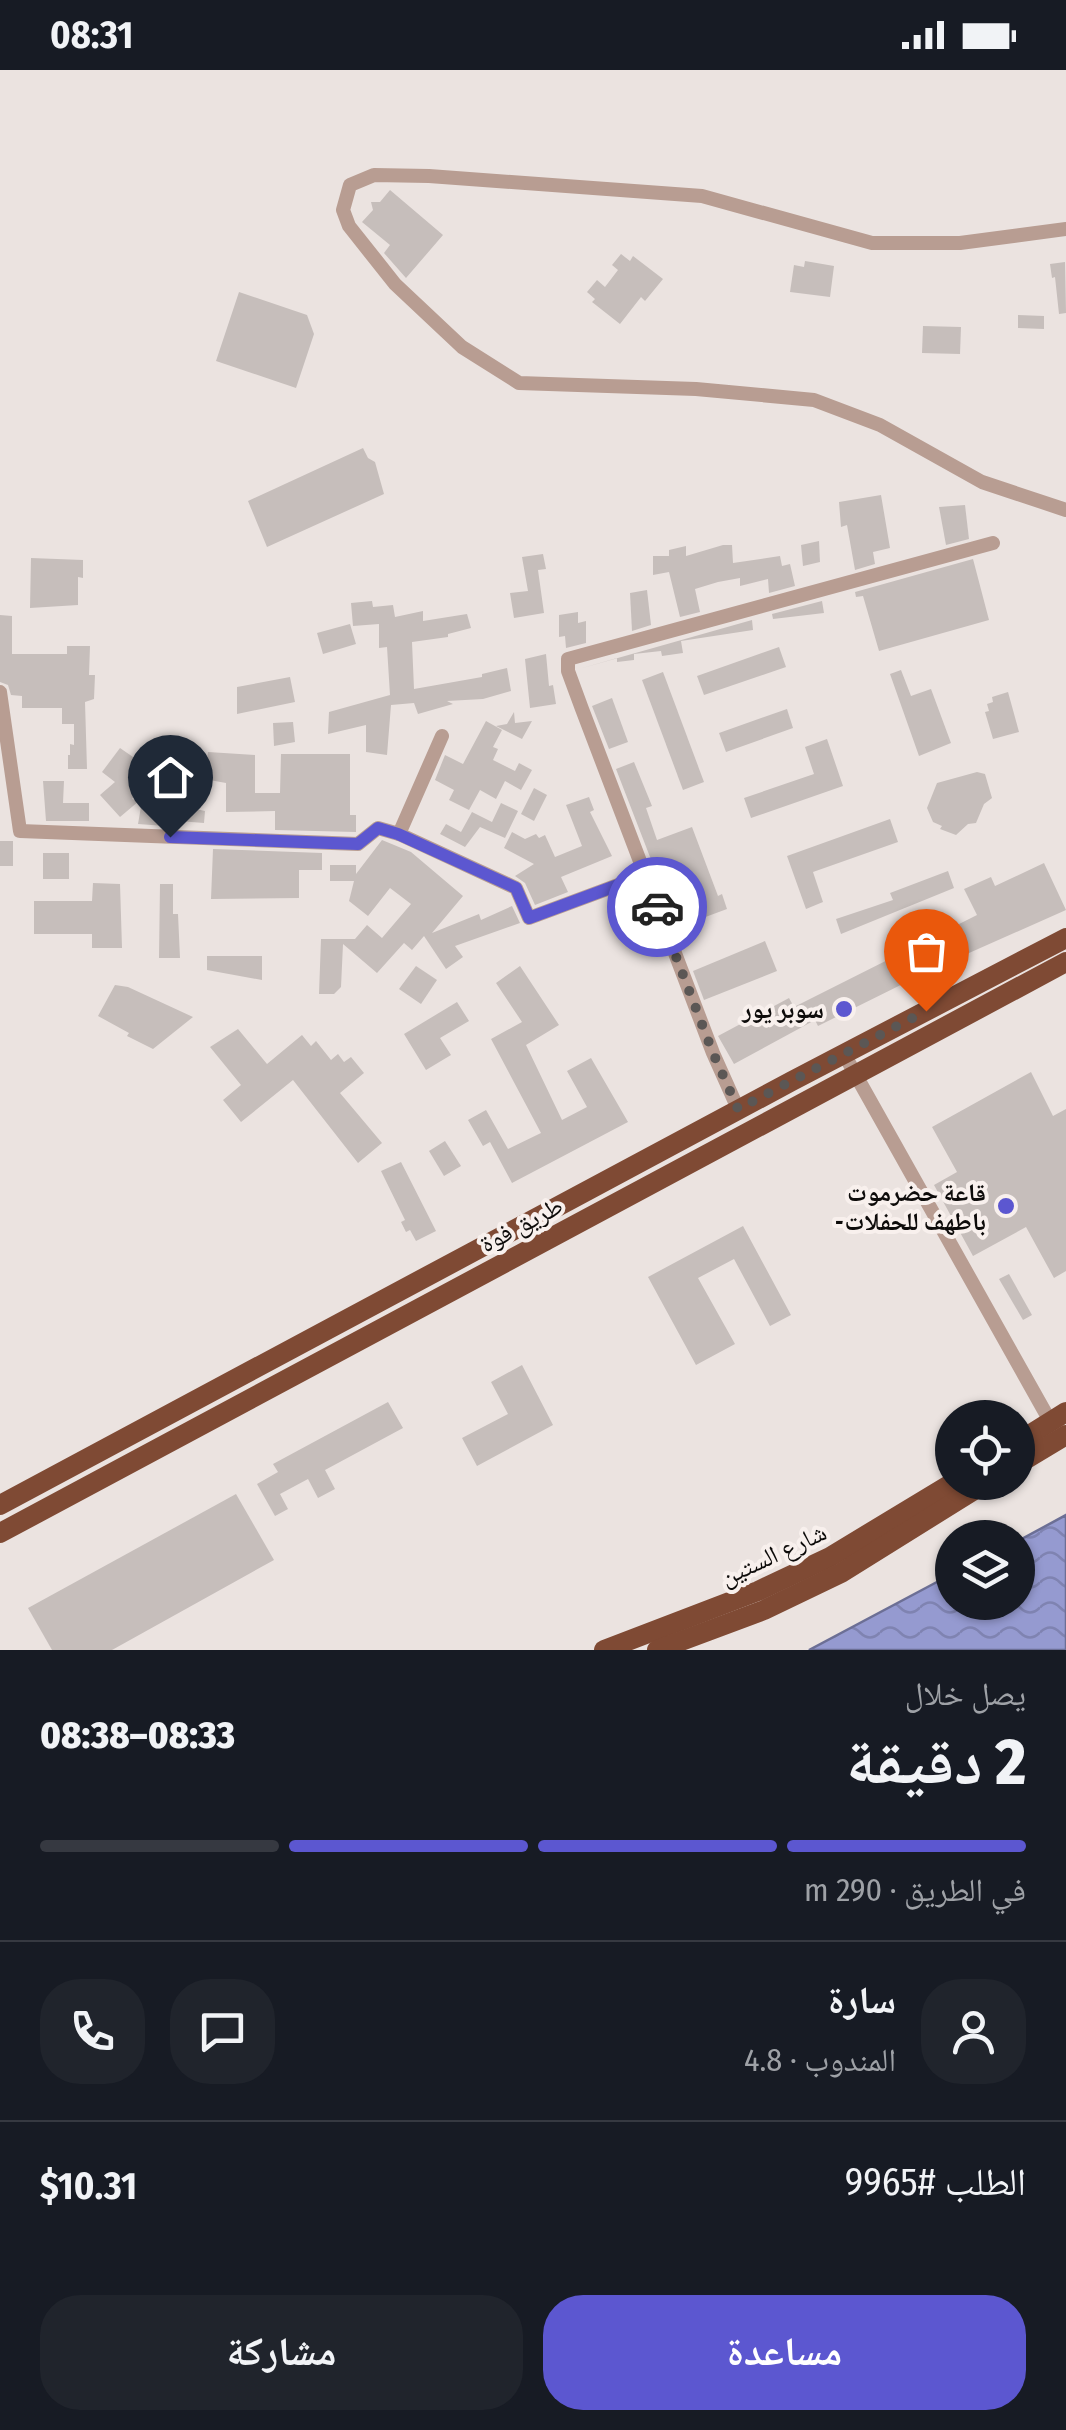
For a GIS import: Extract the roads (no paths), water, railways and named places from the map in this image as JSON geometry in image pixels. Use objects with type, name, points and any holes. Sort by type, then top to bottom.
[{"type":"highway","name":"طريق فوة","points":[[0,1505],[738,1109],[1066,938]]},
{"type":"highway","name":"طريق فوة","points":[[0,1533],[1066,962]]},
{"type":"highway","points":[[1035,1434],[1061,1423]]},
{"type":"highway","points":[[1035,1448],[1061,1423]]},
{"type":"highway","name":"شارع الستين","points":[[604,1650],[758,1590],[830,1557],[935,1493]]},
{"type":"highway","name":"شارع الستين","points":[[656,1650],[764,1610],[841,1573],[958,1500]]},
{"type":"street","points":[[1066,230],[960,243],[872,243],[702,196],[429,176],[374,175],[350,185],[343,210],[349,226],[394,284],[462,346],[519,384],[696,389],[814,400],[880,424],[982,482],[1066,510]]},
{"type":"street","points":[[738,1109],[645,875],[573,684],[568,659],[993,543]]},
{"type":"street","points":[[0,692],[8,793],[20,831],[358,844],[378,828],[516,888],[529,918],[645,875]]},
{"type":"street","points":[[398,834],[442,736]]},
{"type":"street","points":[[844,1054],[1061,1423]]},
{"type":"water","points":[[1066,1515],[1066,1650],[809,1650],[935,1583],[935,1620],[1035,1620],[1035,1532]]},
{"type":"place","name":"سوبر يور","points":[[844,1009]]},
{"type":"place","name":"قاعة حضرموت -باطهف للحفلات","points":[[1006,1206]]}]
